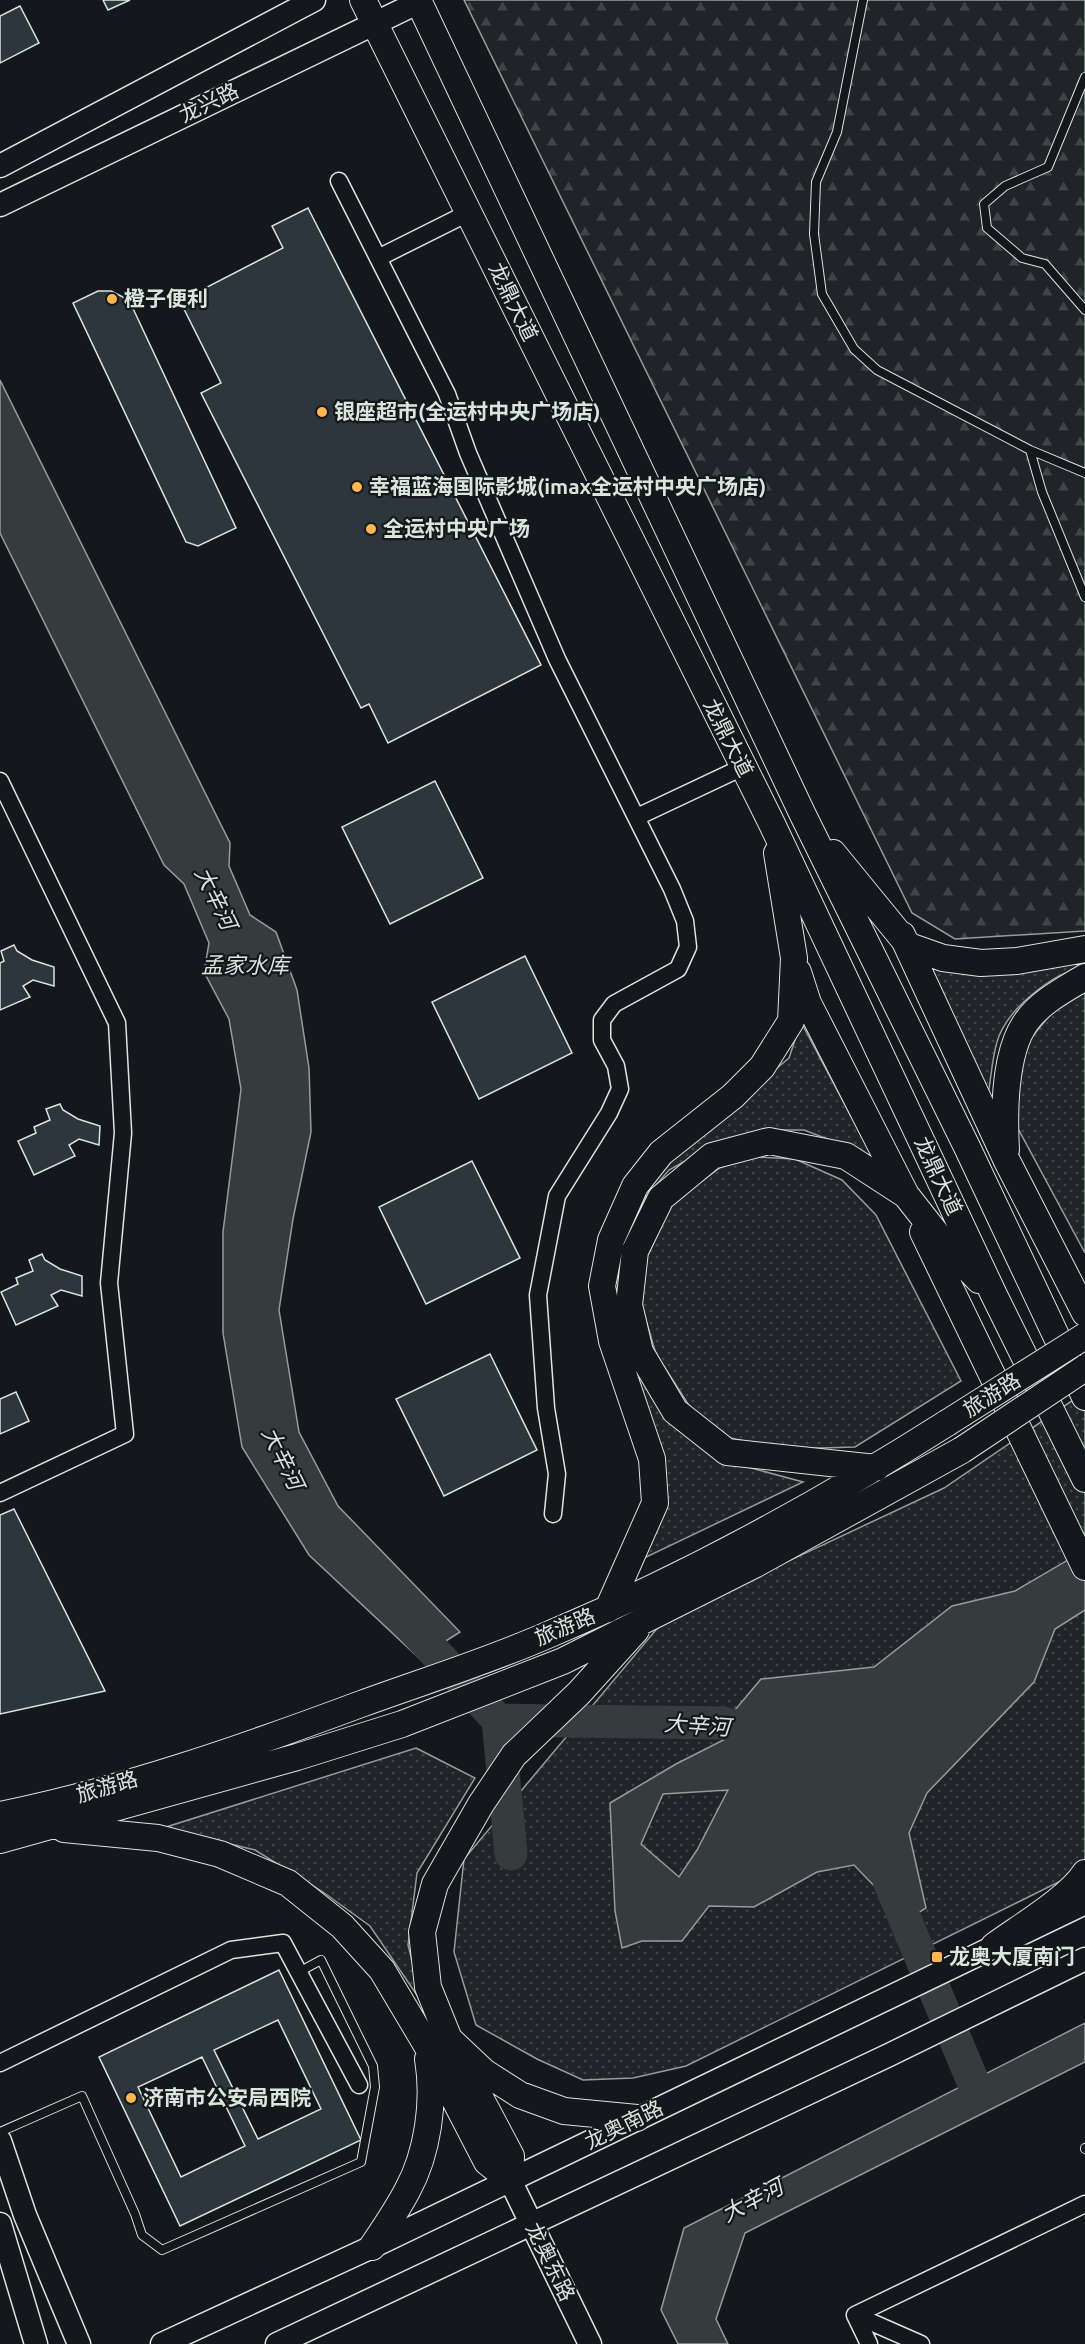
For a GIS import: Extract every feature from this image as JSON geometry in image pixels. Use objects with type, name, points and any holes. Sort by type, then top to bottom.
[{"type":"main road","name":"龙兴路","points":[[0,166],[314,0]]},
{"type":"main road","name":"龙兴路","points":[[0,205],[370,11],[418,1]]},
{"type":"main road","name":"龙鼎大道","points":[[418,1],[802,813],[967,1147],[1085,1397]]},
{"type":"main road","name":"龙鼎大道","points":[[370,11],[772,824],[994,1295],[1085,1479]]},
{"type":"main road","points":[[802,813],[909,946],[943,958],[981,963],[1017,961],[1085,949]]},
{"type":"main road","points":[[772,824],[794,958],[808,1003],[906,1195],[1085,1567]]},
{"type":"main road","points":[[902,935],[1007,1161],[1085,1314]]},
{"type":"main road","points":[[608,1609],[655,1503],[652,1459],[612,1341],[602,1286],[610,1240],[635,1186],[661,1153],[733,1096],[762,1067],[791,1021],[794,958]]},
{"type":"main road","points":[[1031,1286],[1007,1161],[1005,1130],[1007,1071],[1025,1023],[1051,998],[1085,977]]},
{"type":"main road","points":[[876,1468],[727,1452],[675,1411],[640,1352],[629,1305],[635,1251],[661,1198],[712,1156],[769,1141],[846,1156],[906,1195],[943,1242],[994,1295]]},
{"type":"main road","name":"旅游路","points":[[0,1815],[40,1807],[243,1748],[547,1636],[608,1609],[740,1544],[876,1468],[1085,1336]]},
{"type":"main road","name":"旅游路","points":[[0,1840],[402,1724],[562,1661],[754,1565],[962,1450],[1085,1368]]},
{"type":"main road","points":[[372,2247],[408,2190],[428,2130],[437,2041],[422,1932],[435,1884],[481,1804],[514,1755],[579,1693],[649,1616]]},
{"type":"main road","points":[[49,1827],[158,1838],[220,1854],[288,1883],[342,1926],[382,1970],[437,2041],[510,2157],[510,2180]]},
{"type":"main road","points":[[993,1946],[1042,1911],[1080,1880],[1085,1872]]},
{"type":"main road","name":"龙奥南路","points":[[162,2344],[372,2247],[1085,1902]]},
{"type":"main road","points":[[277,2344],[889,2055],[1085,1959]]},
{"type":"main road","points":[[437,2041],[520,2095],[564,2111],[638,2118]]},
{"type":"main road","points":[[0,2141],[25,2216],[79,2344]]},
{"type":"main road","name":"龙奥东路","points":[[510,2180],[590,2344]]},
{"type":"main road","points":[[0,2224],[36,2344]]},
{"type":"street","points":[[339,181],[447,394],[468,453],[557,659],[637,817],[685,921],[688,947],[678,969],[614,1004],[602,1020],[602,1040],[616,1066],[620,1089],[609,1113],[557,1196],[538,1295],[546,1408],[557,1474],[554,1514]]},
{"type":"street","points":[[378,258],[470,212]]},
{"type":"street","points":[[637,817],[743,767]]},
{"type":"street","points":[[0,780],[117,1023],[123,1133],[109,1283],[125,1434],[0,1493]]},
{"type":"street","points":[[0,2063],[231,1950],[283,1943],[359,2085]]},
{"type":"street","points":[[855,2315],[1085,2204]]},
{"type":"street","points":[[855,2315],[869,2344]]},
{"type":"street","points":[[855,2315],[921,2344]]},
{"type":"lane","points":[[863,0],[837,132],[816,182],[814,234],[822,294],[854,349],[877,370],[1030,450],[1085,473]]},
{"type":"lane","points":[[1085,77],[1048,167],[1005,186],[984,204],[987,228],[1022,258],[1044,264],[1085,310]]},
{"type":"lane","points":[[1030,450],[1042,492],[1085,597]]},
{"type":"lane","points":[[0,2132],[82,2096],[135,2214],[142,2235],[162,2250],[361,2162],[375,2087],[373,2066],[321,1960],[299,1972]]},
{"type":"green space","points":[[464,0],[1085,0],[1085,931],[955,939],[912,913]]},
{"type":"green space","points":[[1085,957],[1085,966],[1059,976],[1045,985],[1032,994],[1010,1017],[997,1042],[988,1096],[924,964]]},
{"type":"green space","points":[[1085,993],[1085,1253],[1008,1110],[1023,1048],[1058,1005]]},
{"type":"green space","points":[[801,1022],[872,1156],[804,1130],[777,1130],[745,1134],[712,1146],[669,1170],[644,1199],[625,1244],[643,1380],[733,1463],[803,1482],[640,1560],[663,1507],[620,1341],[613,1268],[641,1189],[666,1160],[789,1058]]},
{"type":"green space","points":[[755,1157],[795,1159],[842,1180],[876,1215],[961,1381],[855,1447],[783,1449],[730,1438],[690,1407],[656,1354],[641,1303],[647,1257],[672,1203],[721,1167]]},
{"type":"green space","points":[[1085,1392],[1085,1869],[686,2066],[633,2078],[583,2080],[537,2059],[476,2025],[454,1952],[464,1859],[665,1619],[944,1488]]},
{"type":"green space","points":[[416,1748],[475,1778],[417,1873],[408,1945],[423,2004],[370,1926],[323,1892],[255,1850],[163,1828]]},
{"type":"water","name":"孟家水库","points":[[0,380],[230,843],[229,866],[250,915],[276,932],[297,990],[309,1068],[311,1132],[293,1219],[279,1310],[299,1432],[338,1506],[460,1632],[419,1658],[309,1555],[242,1447],[223,1333],[223,1232],[241,1089],[229,1019],[204,972],[209,943],[184,884],[164,865],[0,533]]},
{"type":"water","points":[[1085,1550],[1085,1610],[1055,1629],[1034,1682],[927,1793],[909,1833],[926,1908],[907,1920],[854,1865],[817,1872],[754,1907],[709,1906],[682,1941],[642,1941],[622,1948],[615,1911],[610,1803],[676,1764],[745,1729],[770,1735],[724,1723],[761,1679],[874,1667],[952,1606],[1015,1591]],"holes":[[[728,1790],[697,1850],[679,1877],[641,1844],[663,1794]]]},
{"type":"water","points":[[1085,2023],[1085,2062],[745,2233],[716,2319],[728,2344],[678,2344],[661,2310],[684,2228]]},
{"type":"building","points":[[103,0],[130,0],[108,10]]},
{"type":"building","points":[[20,6],[39,43],[0,63],[0,16]]},
{"type":"building","name":"全运村中央广场","points":[[308,208],[541,665],[388,743],[369,704],[361,708],[201,393],[221,383],[180,301],[283,248],[272,226]]},
{"type":"building","points":[[98,291],[111,291],[129,300],[236,528],[198,546],[186,542],[73,303]]},
{"type":"building","points":[[435,781],[483,878],[390,924],[342,827]]},
{"type":"building","points":[[14,945],[17,951],[32,960],[54,967],[54,986],[33,980],[23,986],[30,997],[0,1010],[0,963],[4,961],[1,951]]},
{"type":"building","points":[[525,956],[572,1053],[479,1099],[432,1002]]},
{"type":"building","points":[[60,1104],[63,1110],[78,1119],[100,1126],[99,1145],[79,1139],[69,1145],[75,1156],[34,1175],[18,1141],[36,1133],[34,1127],[50,1120],[46,1109]]},
{"type":"building","points":[[472,1161],[520,1258],[426,1304],[379,1207]]},
{"type":"building","points":[[42,1254],[45,1260],[60,1269],[82,1276],[82,1296],[61,1290],[51,1295],[58,1306],[16,1325],[1,1292],[18,1284],[16,1278],[33,1271],[29,1260]]},
{"type":"building","points":[[490,1354],[537,1450],[444,1496],[396,1399]]},
{"type":"building","points":[[16,1392],[29,1421],[0,1434],[0,1399]]},
{"type":"building","points":[[14,1509],[105,1691],[0,1714],[0,1515]]},
{"type":"building","name":"济南市公安局西院","points":[[279,1970],[361,2140],[180,2226],[99,2057]],"holes":[[[278,2020],[321,2109],[258,2139],[214,2050]],[[202,2057],[245,2146],[181,2177],[138,2087]]]},
{"type":"waterway","name":"大辛河","points":[[401,1616],[498,1720],[724,1723],[811,1748]]},
{"type":"waterway","points":[[498,1720],[511,1854]]},
{"type":"waterway","name":"大辛河","points":[[889,1881],[974,2084]]},
{"type":"place","name":"橙子便利","points":[[112,299]]},
{"type":"place","name":"银座超市(全运村中央广场店)","points":[[322,412]]},
{"type":"place","name":"幸福蓝海国际影城(imax全运村中央广场店)","points":[[357,487]]},
{"type":"place","name":"全运村中央广场","points":[[371,529]]},
{"type":"place","name":"龙奥大厦南门","points":[[937,1957]]},
{"type":"place","name":"济南市公安局西院","points":[[131,2098]]}]
